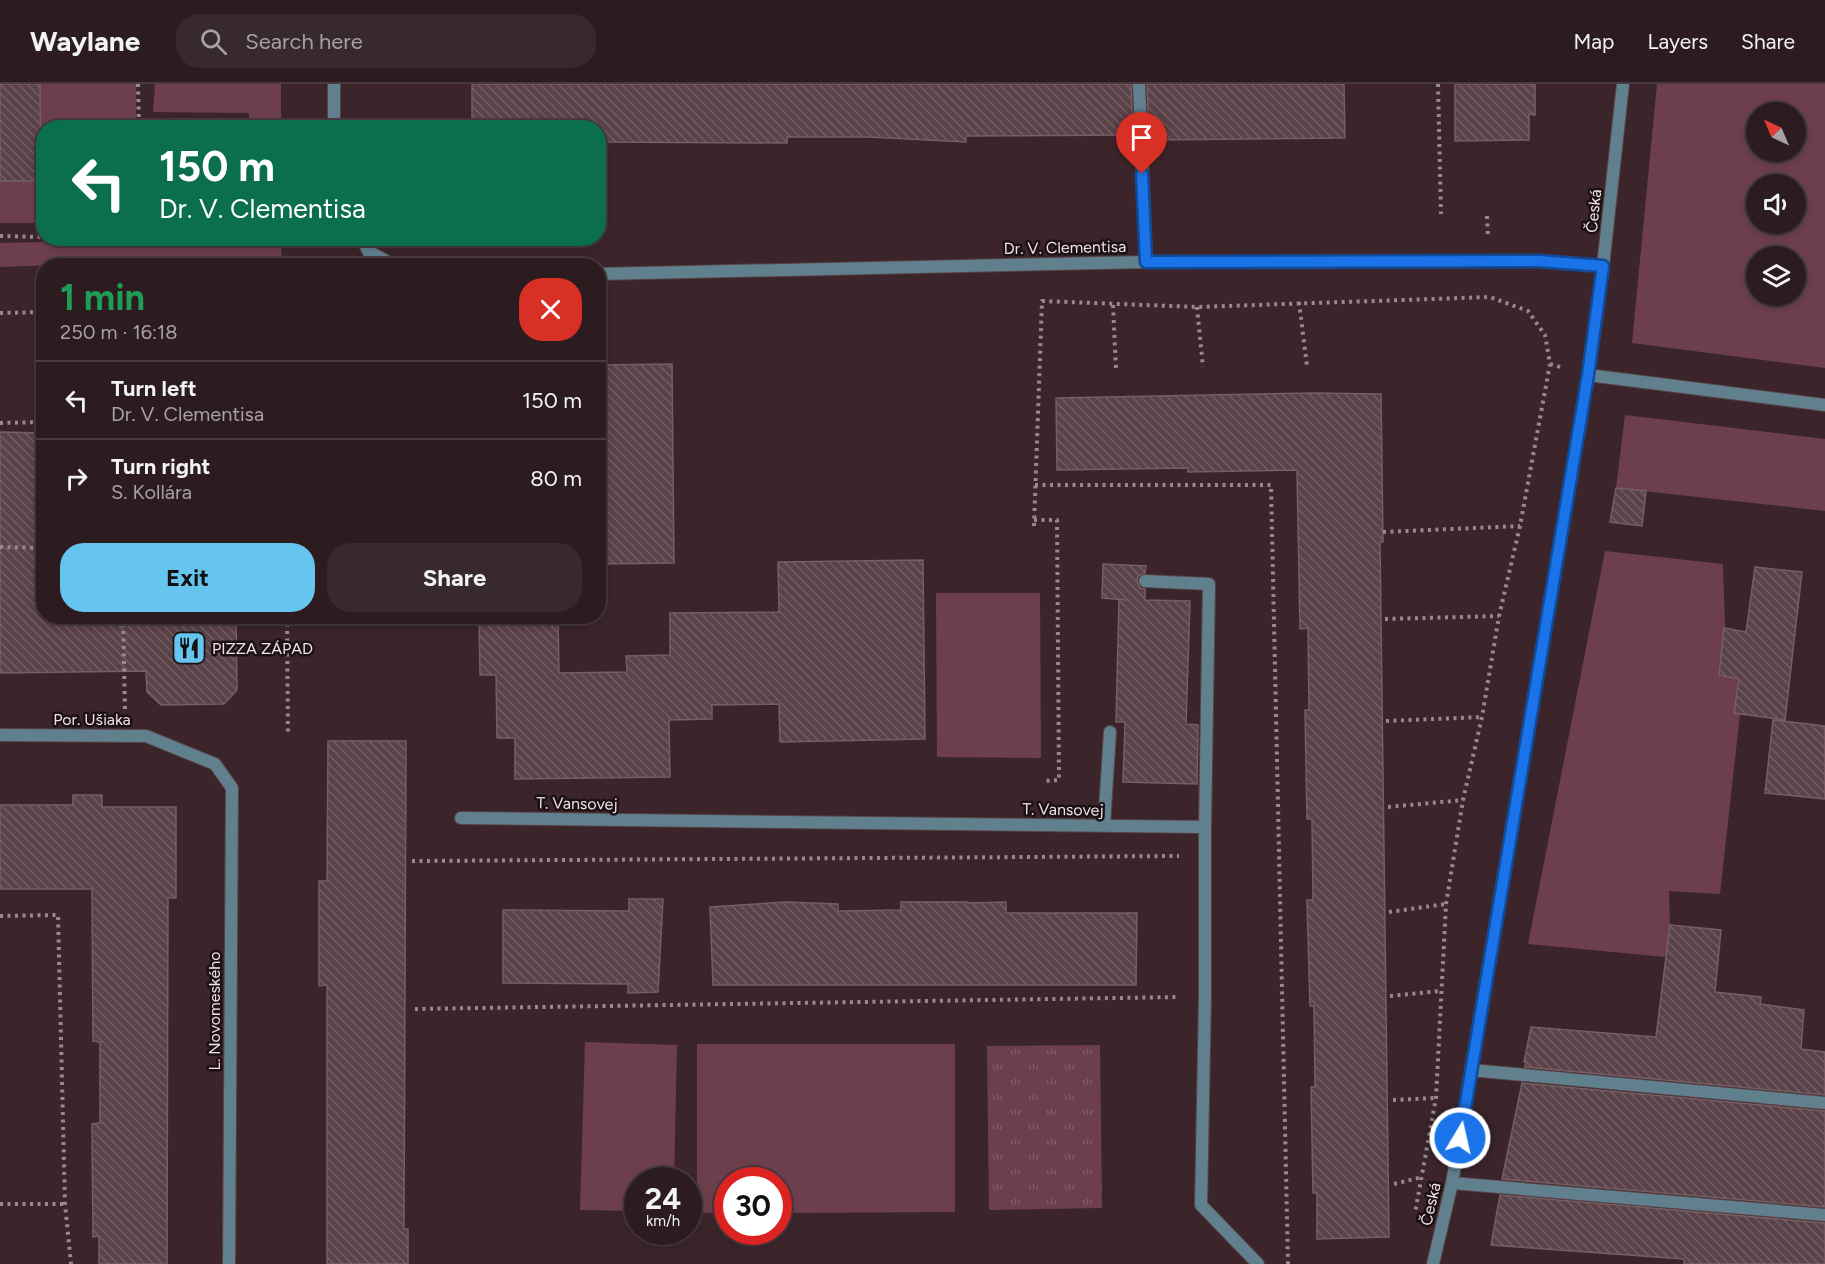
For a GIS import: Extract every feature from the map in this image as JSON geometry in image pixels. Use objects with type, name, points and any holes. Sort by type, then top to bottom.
[{"type":"street","points":[[334,84],[334,120]]},
{"type":"street","points":[[1139,84],[1146,262]]},
{"type":"street","name":"Česká","points":[[1433,1264],[1452,1183],[1588,375],[1603,266],[1623,84]]},
{"type":"street","points":[[365,246],[368,252],[379,258]]},
{"type":"street","name":"Dr. V. Clementisa","points":[[606,274],[1146,262],[1539,261],[1603,266]]},
{"type":"street","points":[[1588,375],[1825,405]]},
{"type":"street","points":[[1145,581],[1209,584],[1201,1205],[1258,1264]]},
{"type":"street","points":[[1104,825],[1110,732]]},
{"type":"street","name":"Por. Ušiaka","points":[[0,735],[146,736],[215,764]]},
{"type":"street","name":"L. Novomeského","points":[[215,764],[232,788],[229,1264]]},
{"type":"street","name":"T. Vansovej","points":[[461,818],[1205,827]]},
{"type":"street","points":[[1471,1070],[1825,1103]]},
{"type":"street","points":[[1452,1183],[1825,1215]]},
{"type":"path","points":[[138,84],[139,120]]},
{"type":"path","points":[[1438,84],[1441,214]]},
{"type":"path","points":[[0,236],[36,237]]},
{"type":"path","points":[[1034,526],[1042,301],[1197,307],[1490,297],[1528,311],[1545,335],[1550,364],[1520,526],[1499,616],[1482,717],[1463,800],[1446,904],[1437,1098],[1414,1220]]},
{"type":"path","points":[[1299,302],[1307,366]]},
{"type":"path","points":[[1113,305],[1116,369]]},
{"type":"path","points":[[1197,307],[1203,367]]},
{"type":"path","points":[[0,313],[36,312]]},
{"type":"path","points":[[0,423],[36,422]]},
{"type":"path","points":[[1035,484],[1270,485],[1288,1264]]},
{"type":"path","points":[[1034,520],[1058,520],[1059,780],[1044,781]]},
{"type":"path","points":[[1383,532],[1520,526]]},
{"type":"path","points":[[0,547],[36,548]]},
{"type":"path","points":[[1385,619],[1499,616]]},
{"type":"path","points":[[123,624],[125,736]]},
{"type":"path","points":[[287,624],[288,736]]},
{"type":"path","points":[[1386,721],[1482,717]]},
{"type":"path","points":[[1388,807],[1463,800]]},
{"type":"path","points":[[412,861],[1205,856]]},
{"type":"path","points":[[1389,912],[1446,904]]},
{"type":"path","points":[[0,916],[58,915],[64,1204],[71,1264]]},
{"type":"path","points":[[1390,996],[1442,991]]},
{"type":"path","points":[[415,1009],[1205,996]]},
{"type":"path","points":[[1393,1100],[1437,1098]]},
{"type":"path","points":[[1394,1184],[1422,1177]]},
{"type":"path","points":[[0,1204],[64,1204]]},
{"type":"green space","points":[[40,84],[136,84],[136,120],[40,120]]},
{"type":"green space","points":[[155,84],[281,84],[281,120],[249,120],[249,113],[153,112]]},
{"type":"green space","points":[[1657,84],[1825,84],[1825,368],[1632,343]]},
{"type":"green space","points":[[36,180],[36,223],[0,223],[0,181]]},
{"type":"green space","points":[[36,242],[36,246],[281,246],[282,258],[36,258],[36,266],[0,267],[0,243]]},
{"type":"green space","points":[[1625,415],[1825,439],[1825,511],[1616,488]]},
{"type":"green space","points":[[1605,551],[1723,564],[1725,628],[1719,675],[1739,679],[1734,712],[1740,714],[1720,894],[1669,891],[1670,925],[1666,957],[1528,944]]},
{"type":"green space","points":[[936,593],[1040,593],[1041,758],[937,757]]},
{"type":"green space","points":[[585,1042],[677,1045],[674,1167],[624,1167],[624,1211],[580,1210]]},
{"type":"green space","points":[[697,1044],[955,1044],[955,1212],[792,1213],[792,1167],[714,1167],[714,1213],[702,1213],[702,1167],[697,1167]]},
{"type":"green space","points":[[1100,1045],[1102,1208],[989,1210],[987,1046]]},
{"type":"building","points":[[0,84],[40,84],[40,120],[36,120],[36,181],[0,181]]},
{"type":"building","points":[[472,84],[1131,84],[1133,135],[966,136],[966,142],[869,137],[787,137],[787,143],[606,142],[606,120],[472,120]]},
{"type":"building","points":[[1147,84],[1344,84],[1345,138],[1152,140],[1152,135],[1149,135]]},
{"type":"building","points":[[1455,84],[1535,84],[1535,115],[1529,114],[1529,140],[1455,141]]},
{"type":"building","points":[[672,364],[674,563],[606,564],[606,365]]},
{"type":"building","points":[[1314,393],[1381,394],[1383,542],[1380,542],[1389,1237],[1317,1239],[1317,1193],[1313,1193],[1311,1087],[1315,1087],[1314,1006],[1310,1006],[1307,900],[1313,900],[1312,819],[1307,819],[1305,710],[1309,710],[1308,628],[1300,629],[1297,470],[1188,472],[1188,468],[1057,470],[1056,398]]},
{"type":"building","points":[[0,432],[36,433],[36,624],[236,624],[237,690],[224,704],[161,705],[147,692],[146,671],[0,673]]},
{"type":"building","points":[[1616,488],[1646,491],[1642,526],[1610,522]]},
{"type":"building","points":[[923,560],[925,739],[780,742],[779,704],[712,705],[712,719],[669,720],[670,777],[515,779],[515,738],[497,738],[496,675],[480,675],[479,624],[558,624],[559,673],[627,672],[626,656],[670,655],[670,613],[779,612],[778,562]]},
{"type":"building","points":[[1103,564],[1146,566],[1145,573],[1138,576],[1137,581],[1140,588],[1145,589],[1145,600],[1190,601],[1186,724],[1198,725],[1197,784],[1123,782],[1125,722],[1116,722],[1119,599],[1102,598]]},
{"type":"building","points":[[1755,567],[1802,572],[1785,720],[1734,713],[1739,679],[1719,675],[1724,628],[1746,632]]},
{"type":"building","points":[[1773,720],[1825,726],[1825,799],[1765,793]]},
{"type":"building","points":[[328,741],[406,741],[404,1229],[408,1229],[408,1264],[327,1264],[327,985],[319,986],[319,881],[327,881]]},
{"type":"building","points":[[73,795],[102,795],[102,807],[176,807],[176,898],[168,898],[167,1264],[99,1264],[99,1236],[93,1237],[92,1124],[100,1123],[100,1042],[93,1041],[92,889],[0,889],[0,805],[73,805]]},
{"type":"building","points":[[629,899],[663,899],[658,992],[628,993],[628,984],[503,983],[503,910],[629,911]]},
{"type":"building","points":[[785,902],[838,904],[838,911],[901,910],[901,902],[1006,902],[1006,913],[1137,913],[1136,985],[713,985],[710,907]]},
{"type":"building","points":[[1670,925],[1721,930],[1715,992],[1761,997],[1760,1004],[1804,1010],[1801,1049],[1825,1052],[1825,1095],[1525,1067],[1531,1027],[1656,1037]]},
{"type":"building","points":[[1522,1083],[1825,1111],[1825,1207],[1502,1179]]},
{"type":"building","points":[[1500,1195],[1825,1223],[1825,1264],[1684,1264],[1684,1259],[1491,1245]]},
{"type":"place","name":"PIZZA ZÁPAD","points":[[189,648]]},
{"type":"route","points":[[1142,174],[1146,262],[1539,261],[1603,266],[1588,375],[1460,1138]]}]
